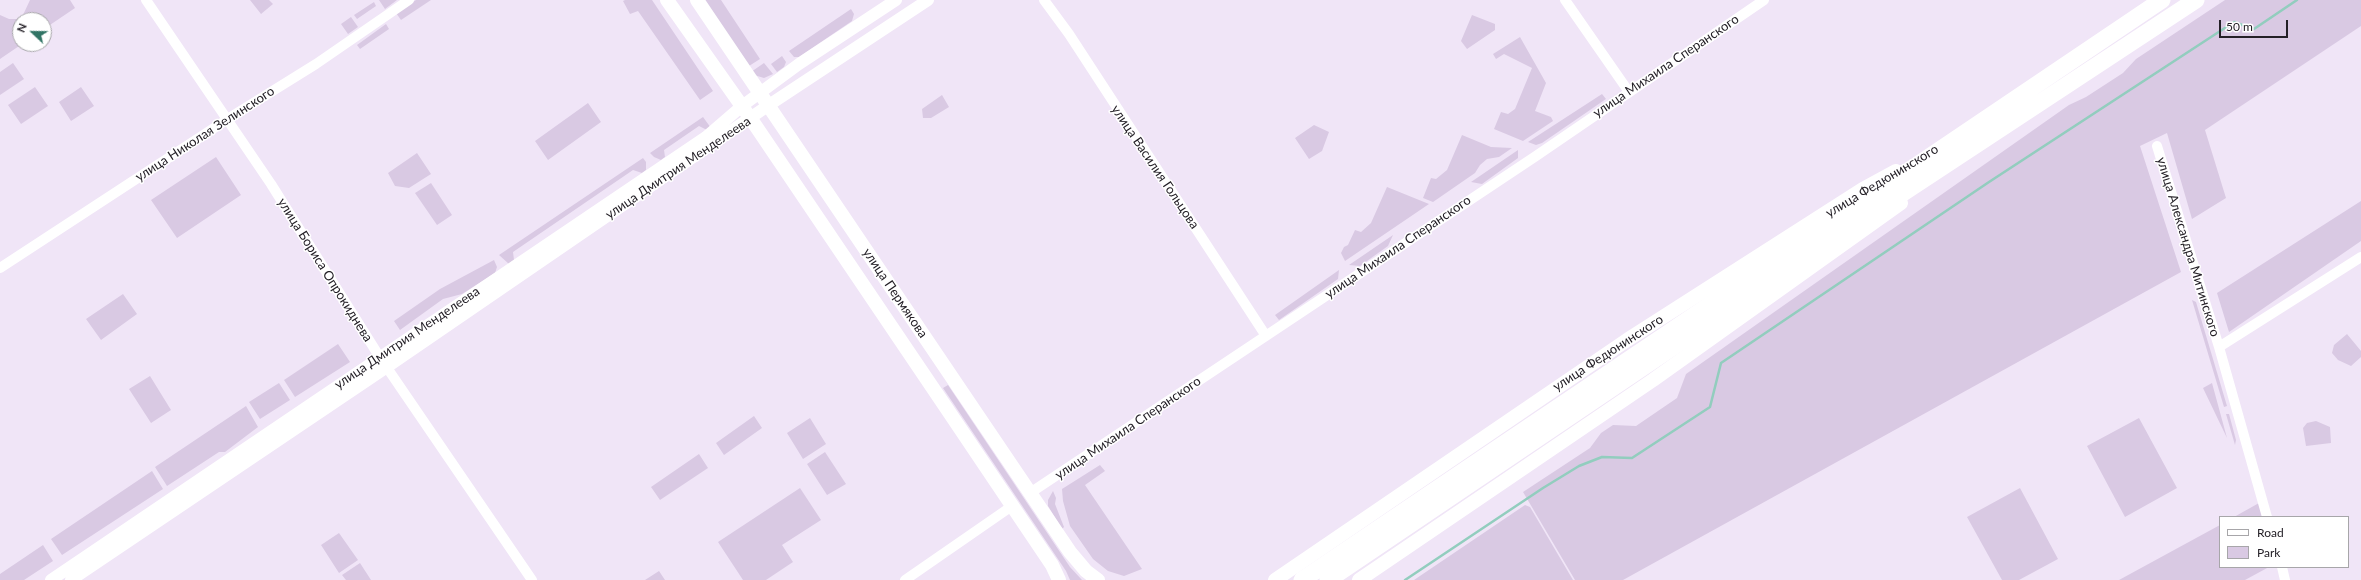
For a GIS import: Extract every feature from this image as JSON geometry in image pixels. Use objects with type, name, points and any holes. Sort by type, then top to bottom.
[{"type":"highway","name":"улица Федюнинского","points":[[1478,469],[1951,140],[2162,0]]},
{"type":"highway","name":"улица Федюнинского","points":[[1478,469],[1964,154],[2196,0]]},
{"type":"highway","points":[[1302,580],[1478,469]]},
{"type":"highway","points":[[1328,580],[1478,469]]},
{"type":"main road","name":"улица Пермякова","points":[[667,0],[742,106],[1052,565],[1059,580]]},
{"type":"main road","name":"улица Пермякова","points":[[697,0],[1030,493],[1078,562],[1098,580]]},
{"type":"main road","name":"улица Федюнинского","points":[[1274,580],[1633,336],[1863,189],[1951,140]]},
{"type":"main road","name":"улица Федюнинского","points":[[1359,580],[1653,380],[1801,272],[1883,217],[1964,154]]},
{"type":"street","name":"улица Бориса Опрокиднева","points":[[146,0],[226,120],[271,184],[387,367],[532,580]]},
{"type":"street","name":"улица Николая Зелинского","points":[[0,268],[226,120],[316,64],[409,0]]},
{"type":"street","name":"улица Дмитрия Менделеева","points":[[51,580],[380,356],[706,137],[742,106],[799,64],[896,0]]},
{"type":"street","name":"улица Дмитрия Менделеева","points":[[71,580],[387,367],[769,105],[928,0]]},
{"type":"street","name":"улица Василия Гольцова","points":[[1044,0],[1069,34],[1266,336]]},
{"type":"street","points":[[1565,0],[1629,92]]},
{"type":"street","name":"улица Михаила Сперанского","points":[[1030,493],[1266,336],[1764,0]]},
{"type":"street","name":"улица Александра Митинского","points":[[2157,146],[2218,347],[2267,516]]},
{"type":"street","name":"улица Александра Митинского","points":[[2218,347],[2361,257]]},
{"type":"street","points":[[905,580],[1012,506]]},
{"type":"street","points":[[2282,568],[2285,580]]},
{"type":"green space","points":[[30,0],[70,0],[75,8],[52,24],[52,12],[24,12]]},
{"type":"green space","points":[[250,0],[269,0],[273,4],[261,14]]},
{"type":"green space","points":[[379,0],[397,0],[385,9]]},
{"type":"green space","points":[[416,0],[431,0],[401,20],[396,13]]},
{"type":"green space","points":[[652,0],[713,91],[700,100],[638,11],[630,14],[623,1]]},
{"type":"green space","points":[[703,0],[721,0],[760,59],[749,66]]},
{"type":"green space","points":[[2225,0],[2361,0],[2361,26],[2205,130],[2226,198],[2192,219],[2167,133],[2140,146],[2181,272],[1623,580],[1575,580],[1523,492],[1590,448],[1601,433],[1613,425],[1636,426],[1677,398],[1686,374],[2069,105],[2086,97],[2123,73],[2136,59]]},
{"type":"green space","points":[[374,2],[376,6],[357,19],[354,15]]},
{"type":"green space","points":[[851,9],[854,14],[852,21],[799,57],[794,57],[789,51]]},
{"type":"green space","points":[[0,15],[12,19],[12,51],[0,59]]},
{"type":"green space","points":[[1472,15],[1495,24],[1495,30],[1467,49],[1461,41]]},
{"type":"green space","points":[[351,17],[358,27],[348,34],[341,24]]},
{"type":"green space","points":[[386,24],[389,29],[360,49],[357,45]]},
{"type":"green space","points":[[1520,37],[1546,83],[1535,111],[1551,117],[1553,121],[1523,141],[1494,129],[1501,112],[1508,114],[1515,109],[1532,68],[1504,54],[1496,59],[1493,54]]},
{"type":"green space","points":[[782,56],[786,62],[784,67],[777,72],[771,64]]},
{"type":"green space","points":[[13,63],[24,79],[0,95],[0,72]]},
{"type":"green space","points":[[764,63],[773,74],[764,78],[754,75],[751,72]]},
{"type":"green space","points":[[35,87],[48,106],[21,124],[8,105]]},
{"type":"green space","points":[[81,87],[94,106],[71,121],[59,102]]},
{"type":"green space","points":[[1602,94],[1606,99],[1542,143],[1536,145],[1528,142]]},
{"type":"green space","points":[[942,95],[949,107],[931,118],[923,118],[922,109]]},
{"type":"green space","points":[[588,103],[601,122],[548,160],[535,141]]},
{"type":"green space","points":[[703,117],[711,128],[707,130],[699,126],[664,150],[665,157],[661,160],[654,157],[650,153]]},
{"type":"green space","points":[[1314,125],[1329,132],[1322,151],[1309,159],[1295,138]]},
{"type":"green space","points":[[1462,135],[1491,147],[1512,148],[1499,157],[1487,159],[1480,165],[1475,173],[1433,202],[1423,198],[1431,178],[1436,179],[1447,170]]},
{"type":"green space","points":[[1518,150],[1518,158],[1482,184],[1471,182]]},
{"type":"green space","points":[[417,153],[431,174],[409,188],[395,186],[388,173]]},
{"type":"green space","points":[[216,157],[241,195],[177,238],[151,200]]},
{"type":"green space","points":[[643,158],[646,162],[646,170],[642,173],[633,170],[513,252],[514,260],[509,264],[499,255]]},
{"type":"green space","points":[[431,183],[452,215],[437,225],[415,193]]},
{"type":"green space","points":[[1387,187],[1429,204],[1345,261],[1341,253],[1344,247],[1348,245],[1355,230],[1361,232],[1371,223]]},
{"type":"green space","points":[[2361,201],[2361,241],[2229,332],[2217,293]]},
{"type":"green space","points":[[1393,235],[1388,246],[1360,266],[1349,265]]},
{"type":"green space","points":[[494,260],[497,267],[495,273],[462,294],[443,299],[400,330],[394,321],[440,289]]},
{"type":"green space","points":[[1339,270],[1338,279],[1279,320],[1275,315]]},
{"type":"green space","points":[[123,294],[137,314],[101,340],[86,319]]},
{"type":"green space","points":[[2192,300],[2196,302],[2227,406],[2224,407]]},
{"type":"green space","points":[[2347,334],[2361,351],[2361,357],[2351,366],[2338,360],[2332,353],[2334,345]]},
{"type":"green space","points":[[338,344],[350,362],[295,397],[284,380]]},
{"type":"green space","points":[[150,376],[171,410],[151,423],[129,389]]},
{"type":"green space","points":[[279,383],[290,400],[260,419],[249,402]]},
{"type":"green space","points":[[2212,383],[2227,438],[2203,388]]},
{"type":"green space","points":[[948,385],[1070,567],[1082,580],[1070,580],[1066,571],[943,388]]},
{"type":"green space","points":[[246,406],[258,427],[225,452],[219,452],[167,486],[155,467]]},
{"type":"green space","points":[[2226,414],[2229,414],[2236,440],[2235,445]]},
{"type":"green space","points":[[754,416],[762,428],[724,455],[716,443]]},
{"type":"green space","points":[[810,418],[826,444],[803,459],[787,433]]},
{"type":"green space","points":[[2139,418],[2177,488],[2125,517],[2087,446]]},
{"type":"green space","points":[[2316,421],[2330,427],[2331,443],[2306,446],[2303,428],[2307,423]]},
{"type":"green space","points":[[825,452],[846,484],[827,495],[807,464]]},
{"type":"green space","points":[[699,454],[708,468],[660,500],[651,487]]},
{"type":"green space","points":[[1100,465],[1105,471],[1085,485],[1142,569],[1124,576],[1108,571],[1093,559],[1070,526],[1063,501],[1062,489]]},
{"type":"green space","points":[[152,471],[163,489],[62,555],[51,539]]},
{"type":"green space","points":[[800,488],[821,520],[782,545],[793,562],[766,580],[743,580],[718,542]]},
{"type":"green space","points":[[2020,488],[2058,559],[2019,580],[2002,580],[1967,517]]},
{"type":"green space","points":[[1053,491],[1056,498],[1055,504],[1064,527],[1062,529],[1048,506],[1048,500]]},
{"type":"green space","points":[[2259,503],[2263,516],[2236,516]]},
{"type":"green space","points":[[1525,505],[1530,507],[1573,580],[1414,580]]},
{"type":"green space","points":[[2219,526],[2219,568],[2267,568],[2245,580],[2119,580]]},
{"type":"green space","points":[[339,533],[358,560],[339,573],[321,545]]},
{"type":"green space","points":[[43,545],[53,561],[24,580],[0,580],[0,574]]},
{"type":"green space","points":[[360,563],[371,580],[346,580],[342,575]]},
{"type":"green space","points":[[659,571],[665,580],[645,580]]},
{"type":"waterway","points":[[1405,580],[1543,488],[1579,466],[1602,457],[1632,458],[1710,407],[1721,363],[1989,182],[2234,22],[2254,29],[2297,0]]}]
